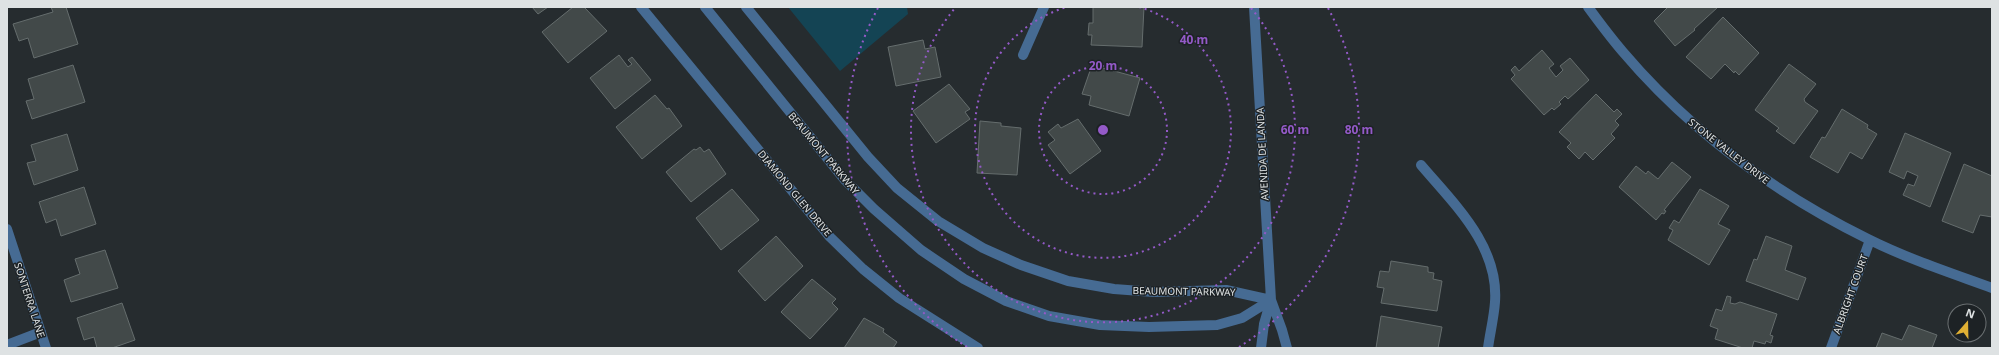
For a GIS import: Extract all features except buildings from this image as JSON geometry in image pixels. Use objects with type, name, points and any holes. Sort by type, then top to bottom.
[{"type":"street","name":"DIAMOND GLEN DRIVE","points":[[642,7],[830,237],[863,269],[899,298],[978,348]]},
{"type":"street","name":"BEAUMONT PARKWAY","points":[[705,7],[845,180],[874,209],[921,250],[964,279],[1006,301],[1049,316],[1100,324],[1149,328],[1217,325],[1242,318],[1271,300]]},
{"type":"street","name":"BEAUMONT PARKWAY","points":[[746,7],[868,157],[897,188],[938,222],[984,248],[1021,265],[1068,281],[1114,289],[1154,292],[1226,290],[1271,300]]},
{"type":"street","points":[[1023,55],[1044,7]]},
{"type":"street","name":"AVENIDA DE LANDA","points":[[1254,7],[1271,300],[1287,348]]},
{"type":"street","name":"STONE VALLEY DRIVE","points":[[1588,7],[1623,52],[1664,96],[1702,132],[1751,170],[1800,203],[1870,240],[1925,264],[1992,288]]},
{"type":"street","points":[[1421,165],[1478,236],[1489,257],[1495,279],[1495,302],[1488,348]]},
{"type":"street","name":"SONTERRA LANE","points":[[7,229],[46,348]]},
{"type":"street","name":"ALBRIGHT COURT","points":[[1831,348],[1870,240]]},
{"type":"street","name":"AVENIDA DE LANDA","points":[[1261,348],[1264,324],[1271,300]]},
{"type":"street","points":[[7,345],[41,332]]},
{"type":"shaded area","points":[[788,7],[907,7],[908,14],[840,71]]}]
